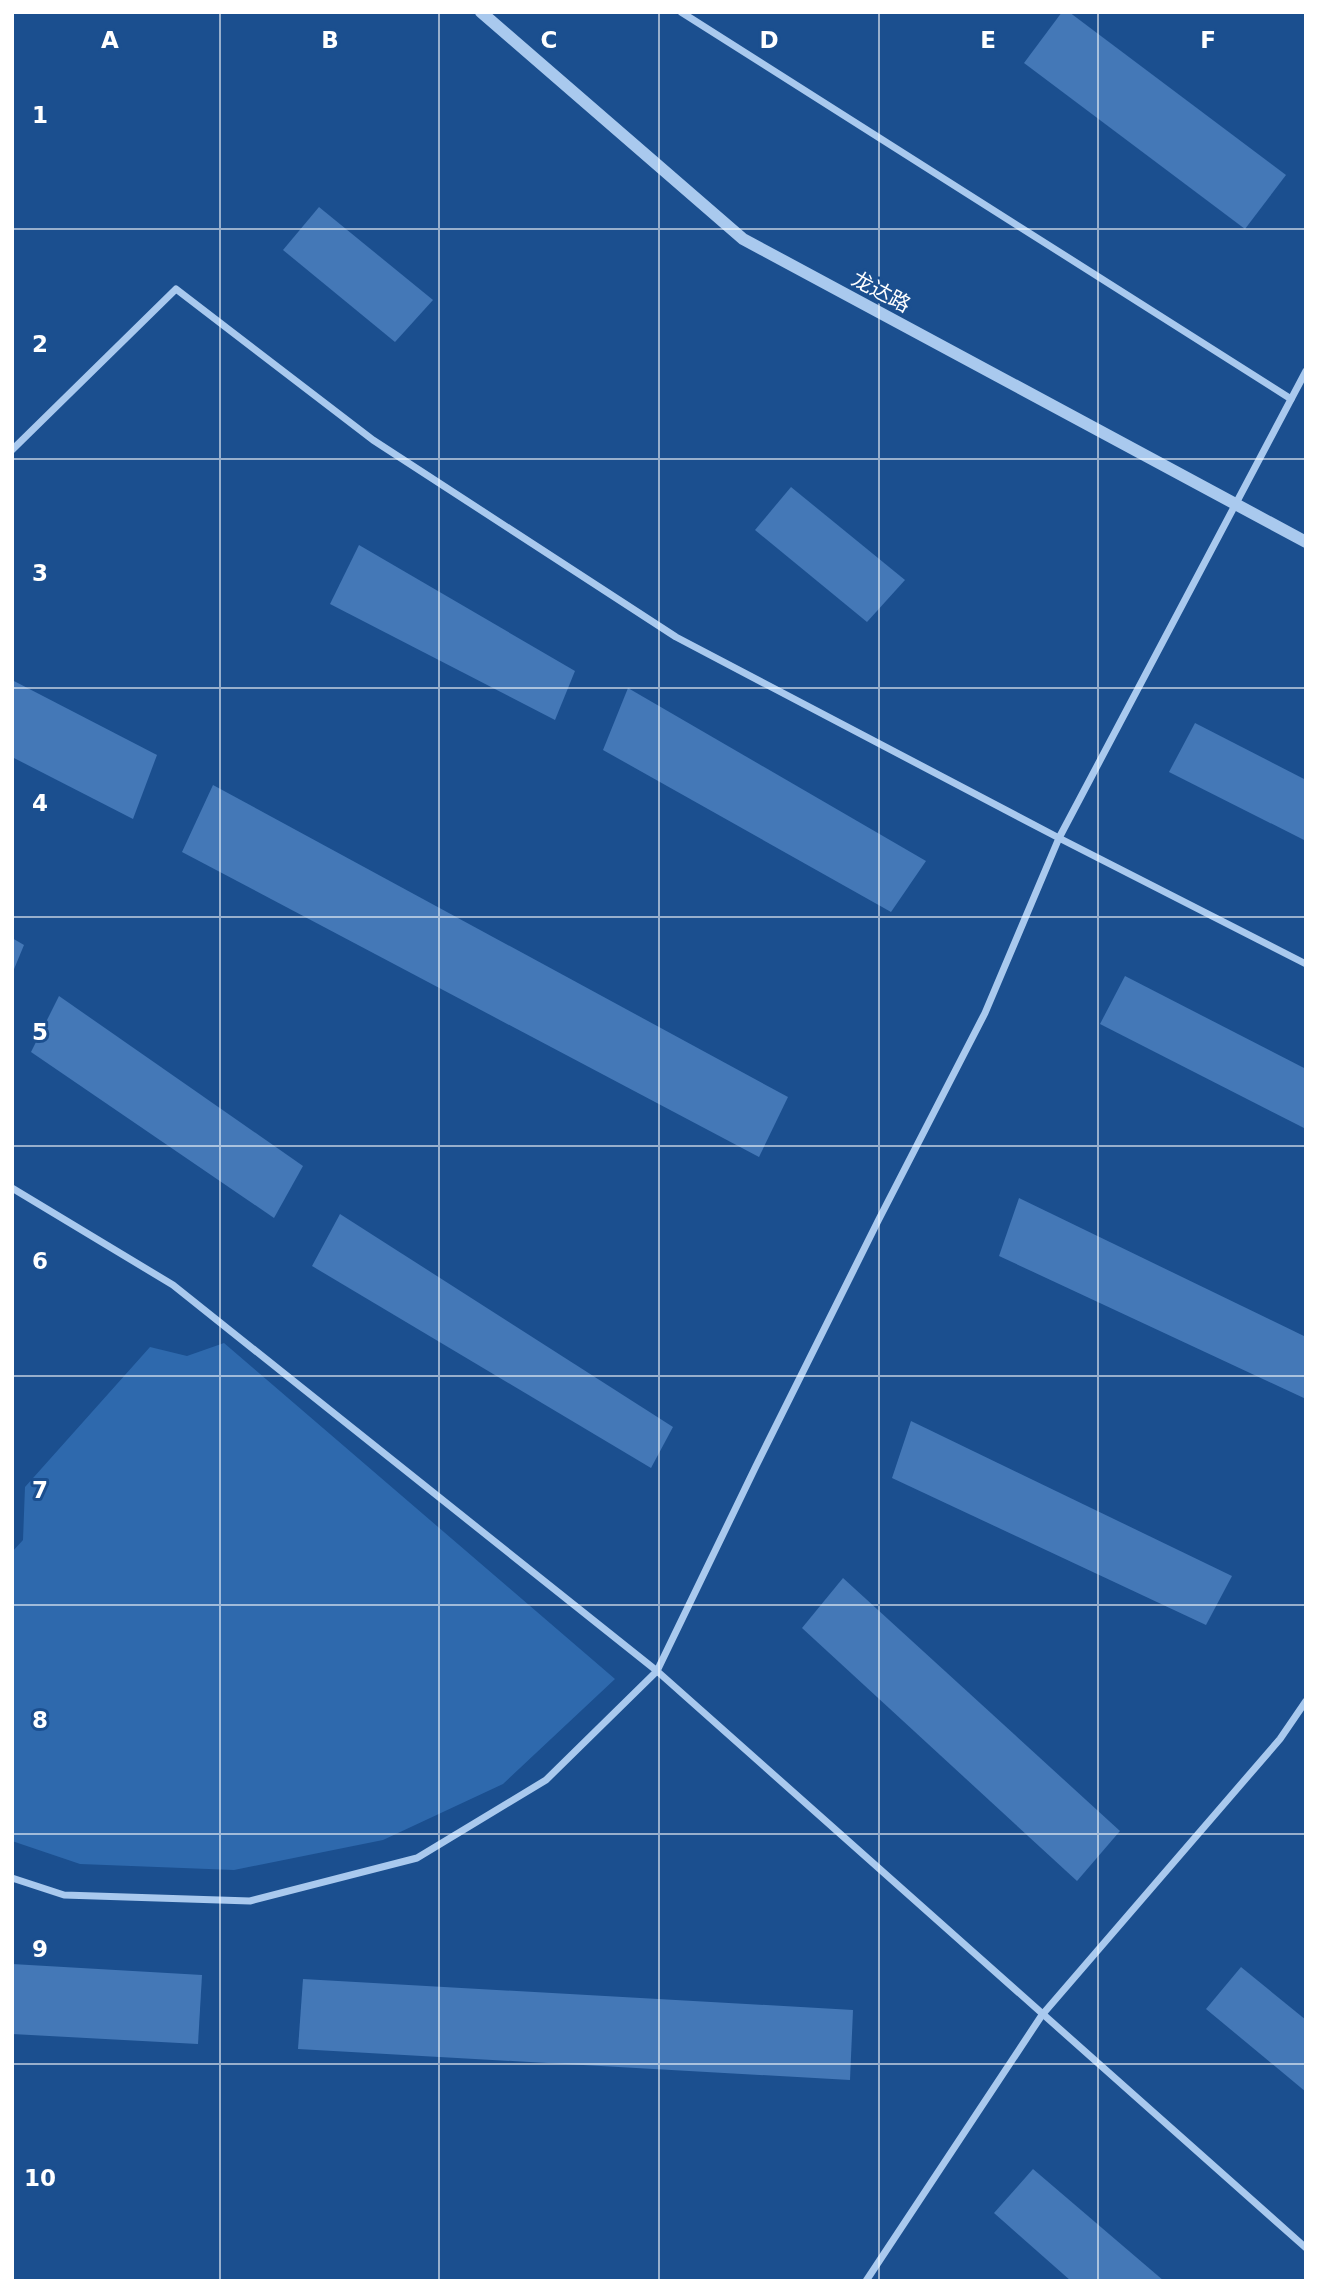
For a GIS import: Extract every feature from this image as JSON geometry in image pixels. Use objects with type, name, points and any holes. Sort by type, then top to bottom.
[{"type":"street","name":"龙达路","points":[[481,12],[743,239],[1306,542]]},
{"type":"street","points":[[681,12],[1291,399]]},
{"type":"street","points":[[12,450],[176,289],[373,440],[676,637],[1306,964]]},
{"type":"street","points":[[12,1878],[64,1895],[250,1901],[417,1858],[546,1780],[657,1671],[829,1319],[985,1013],[1059,838],[1306,371]]},
{"type":"street","points":[[12,1188],[173,1285],[657,1671],[1306,2248]]},
{"type":"street","points":[[866,2281],[1042,2015],[1280,1739],[1306,1701]]},
{"type":"shaded area","points":[[224,1343],[615,1679],[503,1784],[383,1840],[234,1870],[80,1864],[12,1841],[12,1552],[23,1540],[25,1487],[150,1347],[187,1356]]},
{"type":"building","points":[[1062,12],[1069,12],[1286,175],[1245,229],[1024,63]]},
{"type":"building","points":[[319,207],[433,300],[395,342],[283,250]]},
{"type":"building","points":[[791,487],[905,580],[867,622],[755,530]]},
{"type":"building","points":[[359,545],[575,671],[555,720],[330,604]]},
{"type":"building","points":[[12,680],[157,755],[133,819],[12,757]]},
{"type":"building","points":[[628,688],[926,861],[891,912],[603,750]]},
{"type":"building","points":[[1195,723],[1306,780],[1306,841],[1169,772]]},
{"type":"building","points":[[213,785],[788,1097],[759,1157],[182,852]]},
{"type":"building","points":[[12,938],[24,945],[12,974]]},
{"type":"building","points":[[1125,976],[1306,1069],[1306,1129],[1100,1024]]},
{"type":"building","points":[[59,996],[303,1166],[274,1218],[31,1052]]},
{"type":"building","points":[[1019,1198],[1306,1337],[1306,1399],[999,1256]]},
{"type":"building","points":[[340,1214],[673,1427],[651,1468],[312,1266]]},
{"type":"building","points":[[911,1421],[1232,1576],[1206,1625],[892,1478]]},
{"type":"building","points":[[843,1578],[1120,1831],[1077,1881],[802,1628]]},
{"type":"building","points":[[12,1964],[202,1975],[198,2044],[12,2034]]},
{"type":"building","points":[[1241,1967],[1306,2020],[1306,2092],[1206,2009]]},
{"type":"building","points":[[303,1979],[853,2010],[850,2080],[298,2049]]},
{"type":"building","points":[[1033,2169],[1164,2281],[1071,2281],[994,2213]]}]
